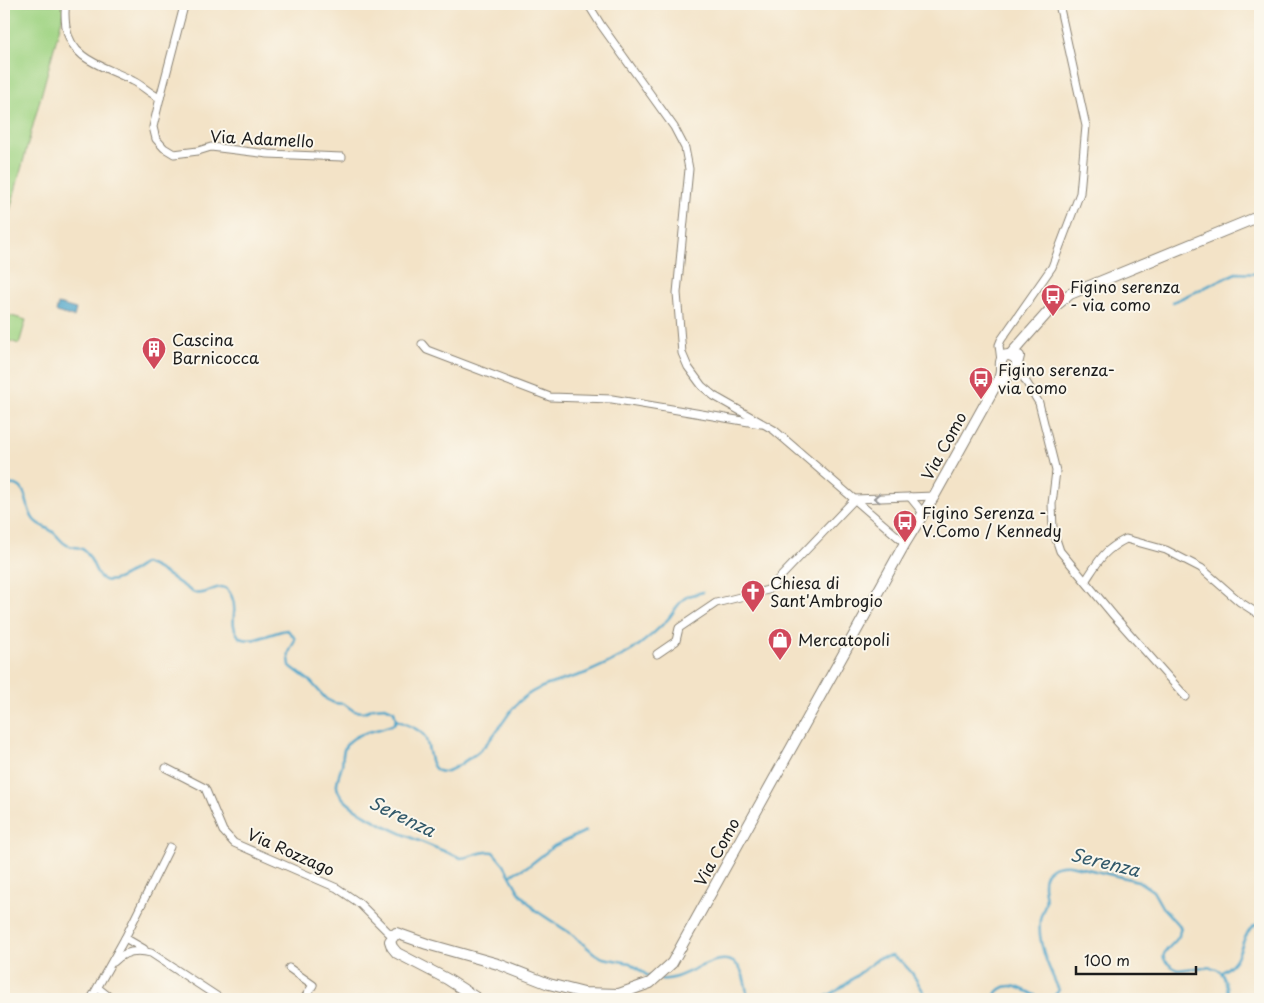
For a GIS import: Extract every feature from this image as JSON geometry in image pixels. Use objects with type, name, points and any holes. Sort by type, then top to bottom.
[{"type":"street","points":[[66,4],[64,13],[72,46],[84,57],[135,81],[160,98],[184,6]]},
{"type":"street","points":[[588,4],[674,127],[685,148],[689,169],[677,293],[682,353],[688,367],[702,386],[714,396],[774,430],[905,543]]},
{"type":"street","points":[[1059,4],[1086,126],[1080,194],[1052,267],[999,345],[1039,403],[1056,471],[1052,504],[1053,530],[1060,551],[1114,616],[1186,697]]},
{"type":"street","name":"Via Adamello","points":[[160,98],[153,127],[156,139],[164,148],[174,154],[198,151],[210,147],[268,154],[342,157]]},
{"type":"street","name":"Via Como","points":[[394,934],[396,933],[427,944],[498,964],[549,984],[584,993],[619,994],[650,982],[672,963],[905,543],[934,496],[990,394],[1036,324],[1057,303],[1070,294],[1260,216]]},
{"type":"street","points":[[422,344],[427,350],[550,397],[612,399],[766,424]]},
{"type":"street","points":[[657,654],[676,640],[679,628],[716,603],[768,590],[855,499],[934,496]]},
{"type":"street","points":[[910,497],[923,513]]},
{"type":"street","points":[[1086,580],[1100,558],[1112,546],[1126,539],[1166,550],[1201,568],[1240,602],[1260,615]]},
{"type":"street","name":"Via Rozzago","points":[[166,768],[205,788],[223,830],[234,842],[337,888],[360,903],[389,933],[394,934]]},
{"type":"street","points":[[91,999],[125,938],[170,847]]},
{"type":"street","points":[[394,934],[390,942],[397,953],[447,979],[478,999]]},
{"type":"street","points":[[125,938],[221,999]]},
{"type":"street","points":[[108,968],[117,959],[134,950],[151,953]]},
{"type":"street","points":[[289,968],[313,984],[304,999]]},
{"type":"street","points":[[98,988],[112,999]]},
{"type":"green space","points":[[4,4],[66,4],[4,232]]},
{"type":"green space","points":[[4,314],[26,320],[19,344],[4,339]]},
{"type":"water","points":[[58,304],[76,309],[74,317],[56,312]]},
{"type":"waterway","points":[[1173,302],[1236,273],[1260,274]]},
{"type":"waterway","name":"Serenza","points":[[4,486],[19,486],[25,495],[34,520],[53,532],[65,544],[81,548],[85,551],[98,574],[104,580],[110,581],[122,577],[145,563],[164,572],[195,593],[206,592],[220,587],[225,588],[234,602],[234,627],[240,638],[257,639],[287,630],[295,639],[289,653],[290,666],[311,682],[326,699],[334,703],[344,704],[354,711],[364,712],[374,708],[385,707],[394,711],[396,720],[394,724],[358,736],[346,745],[337,784],[342,797],[354,808],[371,818],[412,838],[461,858],[493,852],[504,865],[519,892],[535,910],[573,935],[595,954],[603,958],[630,963],[651,977]]},
{"type":"waterway","points":[[396,720],[423,734],[426,738],[434,767],[443,772],[450,770],[484,746],[522,699],[539,688],[586,673],[629,652],[660,627],[680,602],[685,598],[703,592]]},
{"type":"waterway","points":[[510,875],[530,865],[554,846],[586,831]]},
{"type":"waterway","name":"Serenza","points":[[1046,999],[1054,996],[1059,990],[1051,973],[1040,938],[1040,919],[1046,902],[1044,879],[1051,868],[1065,865],[1138,881],[1153,891],[1162,907],[1181,928],[1179,936],[1163,956],[1165,960],[1169,965],[1178,970],[1208,967],[1220,971],[1227,986],[1229,999]]},
{"type":"waterway","points":[[1222,972],[1233,963],[1249,931],[1260,922]]},
{"type":"waterway","name":"Serenza","points":[[821,999],[838,990],[879,958],[892,956],[903,963],[912,973],[928,999]]},
{"type":"waterway","name":"Serenza","points":[[661,979],[680,976],[712,962],[730,961],[738,966],[742,973],[748,999]]},
{"type":"waterway","name":"Serenza","points":[[992,999],[997,992],[1009,986],[1022,989],[1042,999]]},
{"type":"place","name":"Figino serenza - via como","points":[[1053,317]]},
{"type":"place","name":"Cascina Barnicocca","points":[[154,370]]},
{"type":"place","name":"Figino serenza- via como","points":[[981,400]]},
{"type":"place","name":"Figino Serenza - V.Como / Kennedy","points":[[905,543]]},
{"type":"place","name":"Chiesa di Sant'Ambrogio","points":[[753,613]]},
{"type":"place","name":"Mercatopoli","points":[[780,661]]}]
